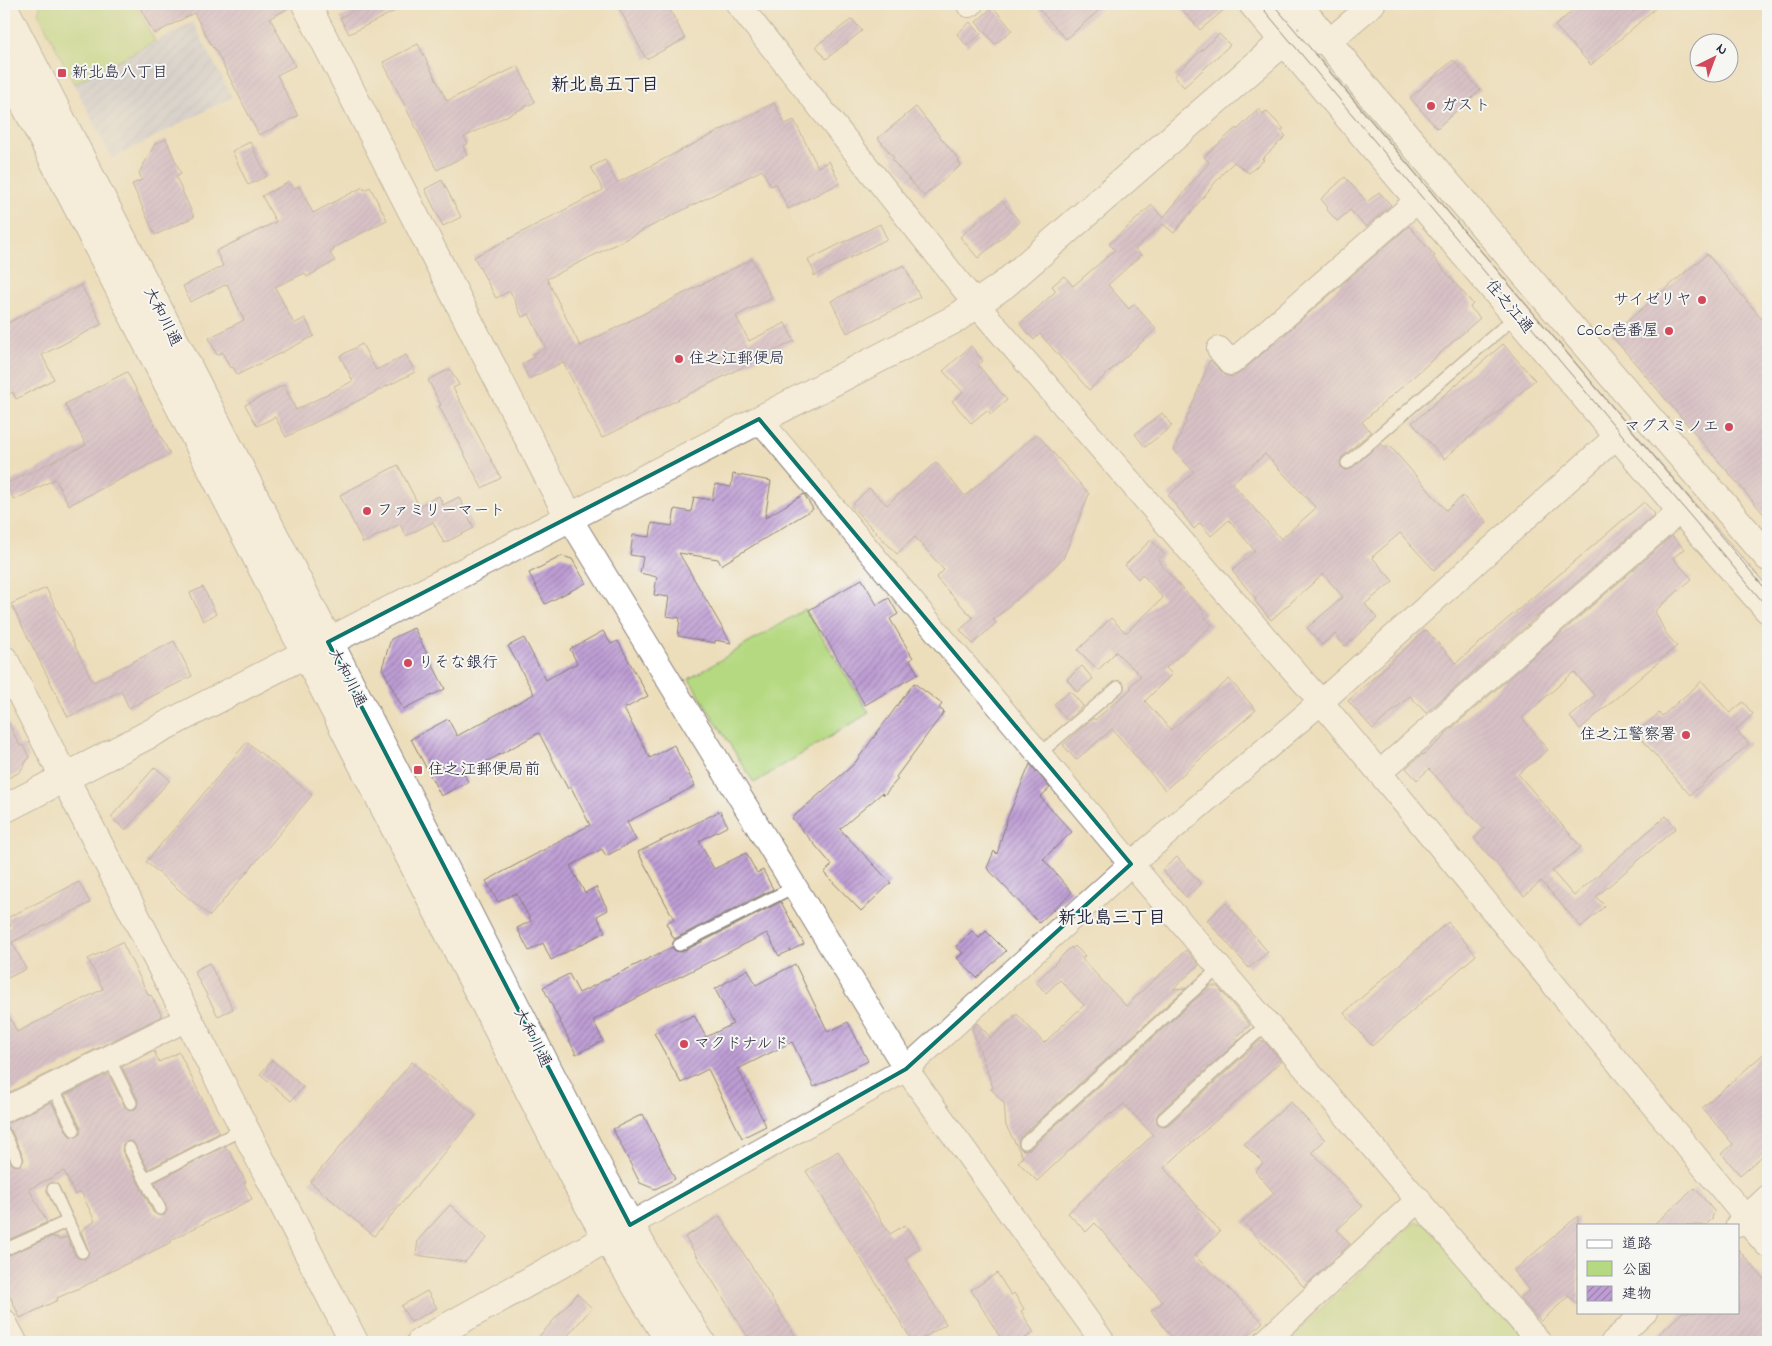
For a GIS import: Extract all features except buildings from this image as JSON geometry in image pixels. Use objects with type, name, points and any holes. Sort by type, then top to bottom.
[{"type":"street","points":[[306,4],[569,517],[906,1069],[1103,1342]]},
{"type":"street","points":[[738,4],[976,304],[1320,702],[1742,1221],[1768,1243]]},
{"type":"street","name":"住之江通","points":[[1253,4],[1681,510],[1768,609]]},
{"type":"street","points":[[1284,41],[1288,4]]},
{"type":"street","name":"住之江通","points":[[1297,4],[1372,96],[1768,557]]},
{"type":"street","points":[[4,809],[955,319],[1005,284],[1284,41],[1328,42],[1372,4]]},
{"type":"street","name":"大和川通","points":[[4,8],[317,647]]},
{"type":"street","name":"大和川通","points":[[4,63],[601,1173],[618,1231],[670,1342]]},
{"type":"street","points":[[1219,349],[1232,363],[1418,200]]},
{"type":"street","points":[[759,419],[1131,864],[1540,1342]]},
{"type":"street","points":[[421,1342],[906,1069],[1131,864],[1320,702],[1618,435]]},
{"type":"street","points":[[1379,773],[1681,510]]},
{"type":"street","points":[[4,660],[354,1342]]},
{"type":"street","points":[[4,1110],[189,1018]]},
{"type":"street","points":[[1742,1221],[1768,1197]]},
{"type":"street","points":[[1264,1342],[1419,1199]]},
{"type":"street","name":"大和川通","points":[[618,1231],[700,1342]]},
{"type":"street","points":[[1613,1342],[1643,1314]]},
{"type":"street","points":[[4,1321],[14,1342]]},
{"type":"lane","points":[[1347,463],[1516,316]]},
{"type":"lane","points":[[1039,754],[1118,687]]},
{"type":"lane","points":[[679,945],[794,886]]},
{"type":"lane","points":[[1025,1143],[1220,967]]},
{"type":"lane","points":[[1162,1119],[1268,1023]]},
{"type":"lane","points":[[109,1058],[131,1103]]},
{"type":"lane","points":[[52,1086],[74,1130]]},
{"type":"lane","points":[[145,1179],[245,1128]]},
{"type":"lane","points":[[4,1133],[17,1160]]},
{"type":"lane","points":[[129,1148],[160,1209]]},
{"type":"lane","points":[[53,1189],[82,1252]]},
{"type":"lane","points":[[4,1250],[68,1221]]},
{"type":"highlighted area","points":[[759,419],[1131,864],[906,1069],[630,1225],[328,642]]},
{"type":"shaded area","points":[[193,22],[232,97],[112,159],[74,84]]},
{"type":"green space","points":[[41,4],[135,4],[155,41],[74,84],[38,12]]},
{"type":"green space","points":[[805,609],[869,713],[754,783],[689,679]]},
{"type":"green space","points":[[1415,1222],[1426,1224],[1527,1342],[1285,1342]]},
{"type":"tram line","points":[[1259,4],[1768,608]]},
{"type":"tram line","points":[[1273,4],[1768,592]]},
{"type":"place","name":"新北島八丁目","points":[[62,73]]},
{"type":"place","name":"ガスト","points":[[1431,106]]},
{"type":"place","name":"サイゼリヤ","points":[[1702,300]]},
{"type":"place","name":"CoCo壱番屋","points":[[1669,331]]},
{"type":"place","name":"住之江郵便局","points":[[679,359]]},
{"type":"place","name":"マグスミノエ","points":[[1729,427]]},
{"type":"place","name":"ファミリーマート","points":[[367,511]]},
{"type":"place","name":"りそな銀行","points":[[408,663]]},
{"type":"place","name":"住之江警察署","points":[[1686,735]]},
{"type":"place","name":"住之江郵便局前","points":[[418,770]]},
{"type":"place","name":"マクドナルド","points":[[684,1044]]},
{"type":"district","name":"新北島五丁目","points":[[605,86]]},
{"type":"district","name":"新北島三丁目","points":[[1112,919]]}]
